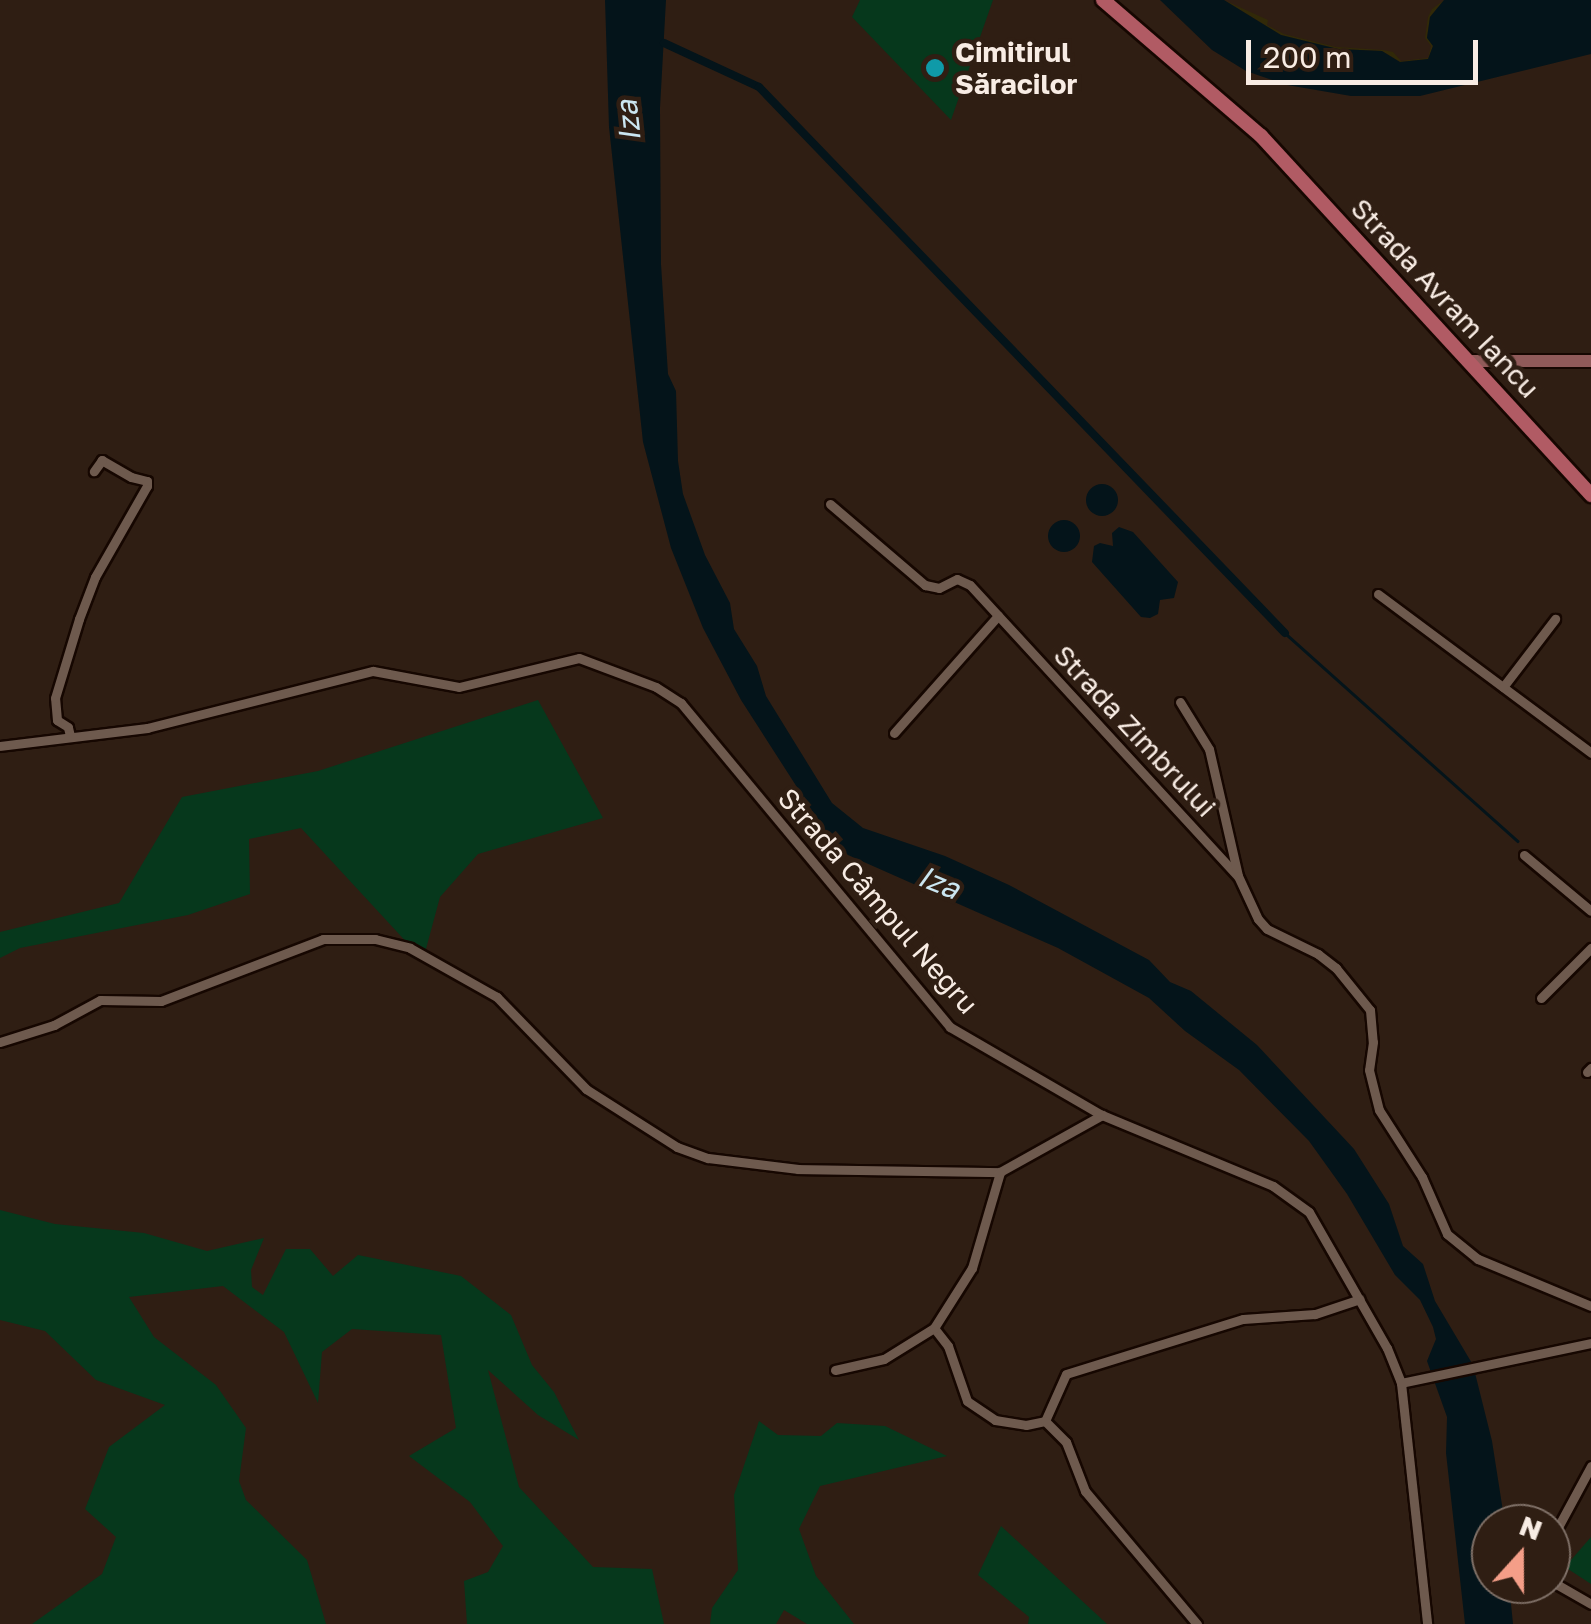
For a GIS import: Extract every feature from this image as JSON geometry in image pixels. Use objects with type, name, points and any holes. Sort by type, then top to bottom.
[{"type":"main road","name":"Strada Avram Iancu","points":[[1103,0],[1261,136],[1591,495]]},
{"type":"main road","points":[[1469,362],[1591,361]]},
{"type":"street","points":[[70,736],[57,720],[56,698],[79,619],[95,577],[147,492],[146,481],[102,460],[94,472]]},
{"type":"street","name":"Strada Zimbrului","points":[[830,504],[887,548],[924,586],[939,588],[964,580],[1238,876],[1267,929],[1318,954],[1364,1000],[1372,1028],[1369,1070],[1379,1110],[1422,1178],[1446,1234],[1478,1258],[1591,1306]]},
{"type":"street","points":[[1378,594],[1591,753]]},
{"type":"street","points":[[894,734],[998,616]]},
{"type":"street","points":[[1503,687],[1555,618]]},
{"type":"street","name":"Strada Câmpul Negru","points":[[0,746],[147,728],[373,671],[459,687],[579,658],[630,674],[681,703],[950,1027],[1102,1115],[1293,1197],[1317,1222],[1401,1384],[1427,1624]]},
{"type":"street","name":"Strada Zimbrului","points":[[1180,702],[1209,749],[1238,876]]},
{"type":"street","points":[[1524,855],[1591,910]]},
{"type":"street","points":[[0,1042],[42,1030],[100,1000],[161,1001],[323,938],[375,940],[410,948],[496,997],[514,1010],[586,1090],[678,1147],[708,1158],[798,1169],[1000,1172],[1102,1115]]},
{"type":"street","points":[[1541,998],[1591,948]]},
{"type":"street","points":[[835,1370],[884,1359],[934,1328],[972,1268],[1000,1172]]},
{"type":"street","points":[[1045,1422],[1066,1374],[1243,1319],[1315,1314],[1360,1299]]},
{"type":"street","points":[[934,1328],[948,1346],[967,1401],[1010,1425],[1045,1422],[1066,1442],[1085,1491],[1197,1624]]},
{"type":"street","points":[[1401,1384],[1591,1343]]},
{"type":"street","points":[[1570,1504],[1591,1466]]},
{"type":"green space","name":"Cimitirul Săracilor","points":[[860,0],[993,0],[951,120],[852,17]]},
{"type":"green space","points":[[538,700],[603,818],[478,854],[440,897],[423,960],[301,828],[249,839],[250,894],[188,915],[20,948],[0,958],[0,932],[119,903],[182,797],[318,771]]},
{"type":"green space","points":[[0,1210],[55,1224],[144,1233],[207,1251],[264,1238],[251,1270],[252,1287],[263,1295],[286,1249],[310,1249],[333,1276],[358,1255],[461,1276],[511,1315],[532,1365],[554,1392],[579,1440],[538,1415],[488,1370],[519,1487],[593,1567],[652,1569],[664,1624],[467,1624],[464,1581],[488,1572],[503,1546],[470,1502],[409,1456],[456,1428],[441,1335],[352,1329],[322,1352],[318,1403],[284,1332],[223,1286],[129,1297],[154,1337],[216,1385],[246,1428],[239,1481],[246,1500],[307,1560],[326,1624],[32,1624],[102,1574],[116,1537],[85,1509],[109,1447],[165,1405],[96,1380],[45,1331],[0,1320]]},
{"type":"green space","points":[[759,1421],[778,1435],[821,1436],[837,1423],[885,1426],[947,1456],[820,1486],[799,1529],[816,1576],[854,1624],[807,1624],[784,1610],[776,1624],[710,1624],[712,1608],[738,1570],[734,1495]]},
{"type":"green space","points":[[1001,1526],[1107,1624],[1028,1624],[1029,1617],[978,1575]]},
{"type":"green space","points":[[1591,1537],[1591,1584],[1571,1571],[1571,1560]]},
{"type":"sand","points":[[1224,0],[1268,20],[1267,25],[1284,34],[1336,47],[1383,50],[1393,52],[1401,61],[1428,58],[1431,46],[1425,38],[1428,17],[1444,0],[1430,17],[1427,37],[1433,46],[1428,59],[1400,62],[1382,51],[1338,49],[1281,35]]},
{"type":"water","name":"Iza","points":[[605,0],[666,0],[660,108],[661,264],[668,374],[676,391],[678,461],[683,494],[705,555],[730,603],[734,629],[757,666],[766,696],[832,803],[863,828],[945,856],[1009,885],[1149,960],[1170,982],[1191,991],[1257,1045],[1354,1149],[1389,1204],[1403,1246],[1423,1264],[1435,1301],[1473,1365],[1492,1441],[1502,1504],[1471,1504],[1471,1604],[1511,1604],[1513,1624],[1465,1624],[1446,1453],[1447,1417],[1427,1361],[1436,1339],[1433,1327],[1420,1300],[1395,1275],[1347,1194],[1309,1141],[1239,1070],[1185,1031],[1149,998],[1058,948],[848,855],[829,837],[741,700],[703,628],[671,548],[643,442],[609,127]]},
{"type":"water","points":[[1160,0],[1224,0],[1281,35],[1338,49],[1382,51],[1400,62],[1428,59],[1433,46],[1427,38],[1430,17],[1444,0],[1591,0],[1591,54],[1420,96],[1351,96],[1287,85],[1246,71],[1212,50]]},
{"type":"water","points":[[1102,484],[1113,489],[1118,500],[1113,511],[1102,516],[1091,511],[1086,500],[1091,489]]},
{"type":"water","points":[[1064,520],[1075,525],[1080,536],[1075,547],[1064,552],[1053,547],[1048,536],[1053,525]]},
{"type":"water","points":[[1119,527],[1133,532],[1178,582],[1174,598],[1160,600],[1158,614],[1150,618],[1141,617],[1092,562],[1094,546],[1113,546],[1112,533]]},
{"type":"waterway","points":[[664,43],[759,87],[1285,633]]},
{"type":"waterway","points":[[1285,633],[1518,841]]},
{"type":"place","name":"Cimitirul Săracilor","points":[[935,68]]}]
